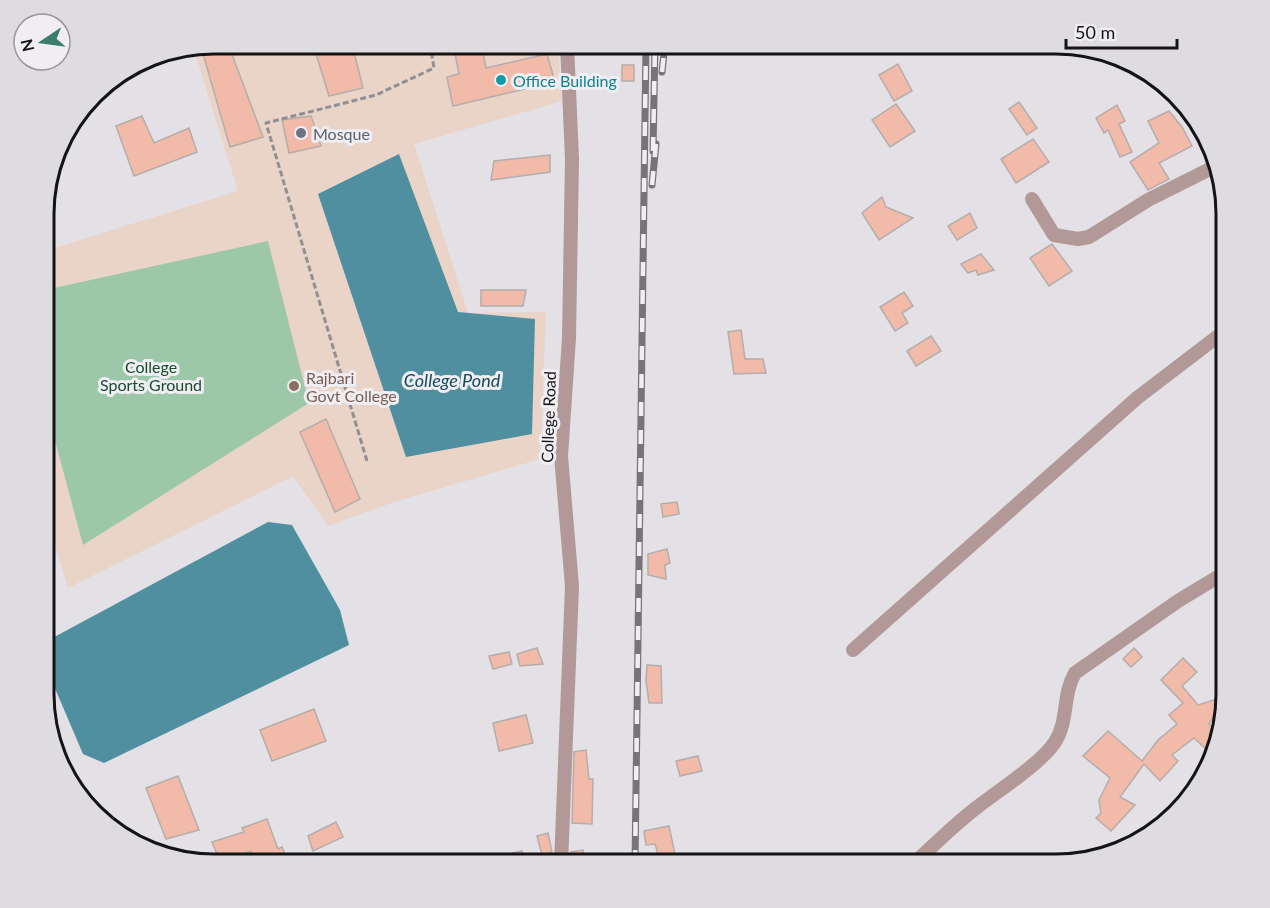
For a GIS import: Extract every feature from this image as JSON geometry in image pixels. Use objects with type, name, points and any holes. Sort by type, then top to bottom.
[{"type":"street","name":"College Road","points":[[561,854],[572,586],[561,456],[569,338],[571,183],[567,54]]},
{"type":"street","points":[[1032,199],[1054,235],[1089,237],[1148,200],[1210,169]]},
{"type":"street","points":[[853,650],[1137,398],[1216,338]]},
{"type":"street","points":[[924,854],[970,812],[1014,779],[1054,744],[1065,722],[1066,691],[1075,673],[1178,601],[1216,578]]},
{"type":"path","points":[[367,461],[266,123],[376,95],[434,68],[432,54]]},
{"type":"shaded area","name":"Rajbari Govt College","points":[[559,54],[562,101],[414,144],[468,313],[546,312],[540,459],[394,502],[328,526],[293,476],[68,588],[54,542],[54,248],[238,191],[195,55]]},
{"type":"green space","name":"College Sports Ground","points":[[268,241],[309,403],[83,545],[54,437],[54,288]]},
{"type":"water","name":"College Pond","points":[[399,154],[458,312],[535,319],[532,434],[406,457],[318,194]]},
{"type":"water","points":[[268,522],[292,525],[340,610],[349,645],[104,763],[83,754],[54,686],[54,637]]},
{"type":"building","points":[[232,54],[263,137],[230,147],[203,55]]},
{"type":"building","points":[[316,54],[354,54],[363,88],[329,96]]},
{"type":"building","name":"Office Building","points":[[455,54],[483,54],[486,68],[547,54],[555,82],[453,106],[447,77],[459,74]]},
{"type":"building","points":[[898,64],[912,91],[894,101],[879,75]]},
{"type":"building","points":[[622,65],[634,65],[634,81],[622,81]]},
{"type":"building","points":[[1019,102],[1037,128],[1027,135],[1009,109]]},
{"type":"building","points":[[896,104],[915,131],[890,147],[872,120]]},
{"type":"building","points":[[1117,105],[1125,121],[1119,124],[1132,152],[1120,157],[1108,130],[1104,133],[1096,118]]},
{"type":"building","points":[[1169,111],[1182,127],[1192,146],[1159,163],[1169,179],[1148,190],[1130,162],[1159,143],[1148,121]]},
{"type":"building","points":[[142,116],[154,143],[189,128],[197,152],[134,176],[116,126]]},
{"type":"building","name":"Mosque","points":[[311,116],[321,146],[289,153],[282,120]]},
{"type":"building","points":[[1033,139],[1049,162],[1016,183],[1001,159]]},
{"type":"building","points":[[550,155],[550,172],[491,180],[494,161]]},
{"type":"building","points":[[882,197],[886,207],[913,218],[879,240],[862,213]]},
{"type":"building","points":[[970,213],[977,228],[957,240],[948,226]]},
{"type":"building","points":[[1052,244],[1072,271],[1049,286],[1030,258]]},
{"type":"building","points":[[981,254],[994,270],[978,275],[976,270],[968,273],[961,264]]},
{"type":"building","points":[[481,290],[526,290],[523,306],[481,306]]},
{"type":"building","points":[[904,292],[913,306],[902,313],[908,323],[895,331],[880,307]]},
{"type":"building","points":[[741,330],[745,359],[763,359],[766,373],[734,374],[728,332]]},
{"type":"building","points":[[931,336],[941,351],[916,366],[907,351]]},
{"type":"building","points":[[326,419],[360,499],[335,512],[300,432]]},
{"type":"building","points":[[677,502],[679,514],[663,517],[661,504]]},
{"type":"building","points":[[667,549],[670,563],[665,565],[666,579],[648,575],[648,554]]},
{"type":"building","points":[[537,648],[543,664],[520,666],[517,654]]},
{"type":"building","points":[[1134,648],[1142,657],[1131,667],[1123,659]]},
{"type":"building","points":[[509,652],[512,664],[493,669],[489,656]]},
{"type":"building","points":[[1183,658],[1197,672],[1182,686],[1198,705],[1216,699],[1214,715],[1209,724],[1213,727],[1211,735],[1206,749],[1194,738],[1172,755],[1178,761],[1160,781],[1144,764],[1120,797],[1135,805],[1111,831],[1096,818],[1101,813],[1099,800],[1110,778],[1083,756],[1108,731],[1142,761],[1158,740],[1177,724],[1169,715],[1183,703],[1161,680]]},
{"type":"building","points":[[647,665],[661,666],[662,703],[649,703],[646,681]]},
{"type":"building","points":[[314,709],[326,741],[272,761],[260,730]]},
{"type":"building","points":[[526,715],[533,743],[499,751],[493,723]]},
{"type":"building","points":[[586,750],[589,779],[593,779],[592,824],[572,823],[574,752]]},
{"type":"building","points":[[698,756],[702,771],[680,776],[676,761]]},
{"type":"building","points":[[178,776],[199,830],[166,839],[146,788]]},
{"type":"building","points":[[267,819],[278,849],[282,847],[285,854],[252,854],[251,851],[244,854],[217,854],[212,842],[244,832],[242,828]]},
{"type":"building","points":[[336,822],[343,837],[313,851],[308,836]]},
{"type":"building","points":[[669,826],[675,854],[658,854],[655,844],[646,845],[644,831]]},
{"type":"building","points":[[548,833],[552,852],[542,854],[537,836]]},
{"type":"building","points":[[583,850],[584,854],[571,854],[571,852]]},
{"type":"building","points":[[522,851],[523,854],[508,854]]},
{"type":"railway","points":[[635,854],[646,54]]},
{"type":"railway","points":[[653,151],[655,54]]},
{"type":"railway","points":[[662,72],[664,54]]},
{"type":"railway","points":[[652,185],[656,144]]},
{"type":"place","name":"Office Building","points":[[501,80]]},
{"type":"place","name":"Mosque","points":[[301,133]]},
{"type":"place","name":"Rajbari Govt College","points":[[294,386]]}]
